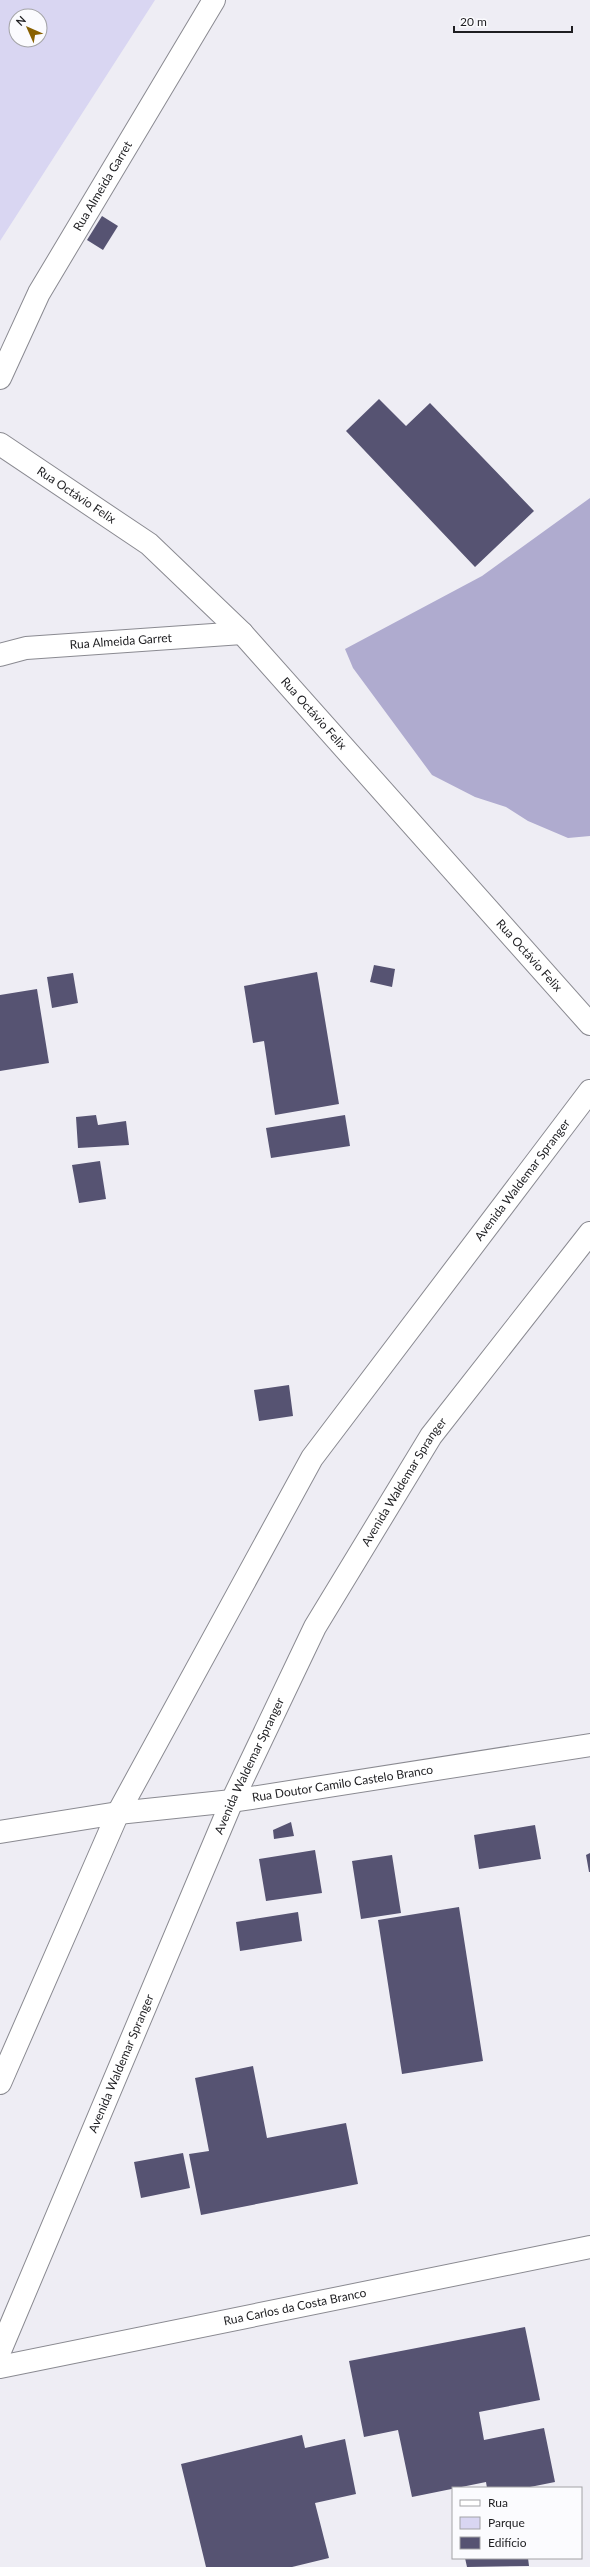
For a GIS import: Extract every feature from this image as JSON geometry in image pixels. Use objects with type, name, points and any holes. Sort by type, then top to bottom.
[{"type":"street","name":"Rua Almeida Garret","points":[[0,378],[39,293],[214,0]]},
{"type":"street","name":"Rua Octávio Felix","points":[[0,444],[149,544],[242,634],[590,1024]]},
{"type":"street","name":"Rua Almeida Garret","points":[[0,655],[26,648],[242,634]]},
{"type":"street","name":"Avenida Waldemar Spranger","points":[[0,2084],[118,1813],[312,1458],[590,1091]]},
{"type":"street","name":"Avenida Waldemar Spranger","points":[[0,2351],[232,1801],[315,1627],[431,1436],[590,1233]]},
{"type":"street","name":"Rua Doutor Camilo Castelo Branco","points":[[0,1832],[118,1813],[232,1801],[590,1745]]},
{"type":"street","name":"Rua Carlos da Costa Branco","points":[[0,2366],[590,2248]]},
{"type":"green space","points":[[0,0],[155,0],[0,241]]},
{"type":"shaded area","points":[[590,498],[590,836],[568,838],[528,821],[506,807],[475,797],[432,775],[353,668],[345,649],[482,576]]},
{"type":"building","points":[[102,216],[118,226],[103,250],[87,240]]},
{"type":"building","points":[[379,399],[406,426],[430,403],[534,511],[475,567],[346,431]]},
{"type":"building","points":[[374,965],[395,969],[392,987],[370,982]]},
{"type":"building","points":[[317,972],[339,1104],[275,1115],[264,1041],[253,1043],[244,986]]},
{"type":"building","points":[[73,973],[78,1003],[52,1008],[47,977]]},
{"type":"building","points":[[37,989],[49,1063],[0,1071],[0,995]]},
{"type":"building","points":[[96,1115],[98,1125],[126,1121],[129,1145],[78,1148],[76,1117]]},
{"type":"building","points":[[345,1115],[350,1146],[271,1158],[266,1128]]},
{"type":"building","points":[[100,1161],[106,1199],[79,1203],[72,1165]]},
{"type":"building","points":[[289,1385],[293,1416],[259,1421],[254,1390]]},
{"type":"building","points":[[291,1822],[294,1836],[274,1839],[273,1830]]},
{"type":"building","points":[[535,1825],[541,1859],[479,1869],[474,1835]]},
{"type":"building","points":[[315,1850],[322,1893],[266,1901],[259,1859]]},
{"type":"building","points":[[590,1853],[590,1872],[589,1872],[586,1855]]},
{"type":"building","points":[[392,1855],[401,1913],[361,1919],[352,1861]]},
{"type":"building","points":[[459,1907],[483,2061],[402,2074],[378,1920]]},
{"type":"building","points":[[298,1912],[302,1941],[240,1951],[236,1922]]},
{"type":"building","points":[[253,2066],[267,2138],[346,2123],[358,2184],[201,2215],[189,2154],[209,2151],[195,2078]]},
{"type":"building","points":[[183,2153],[190,2188],[141,2198],[134,2162]]},
{"type":"building","points":[[525,2327],[540,2400],[479,2412],[484,2440],[544,2428],[555,2482],[530,2487],[487,2487],[486,2482],[461,2487],[452,2487],[452,2489],[412,2497],[398,2430],[364,2437],[349,2361]]},
{"type":"building","points":[[302,2435],[305,2448],[345,2439],[356,2494],[315,2503],[329,2558],[292,2567],[206,2567],[181,2464]]},
{"type":"building","points":[[465,2559],[528,2559],[529,2566],[467,2567]]}]
